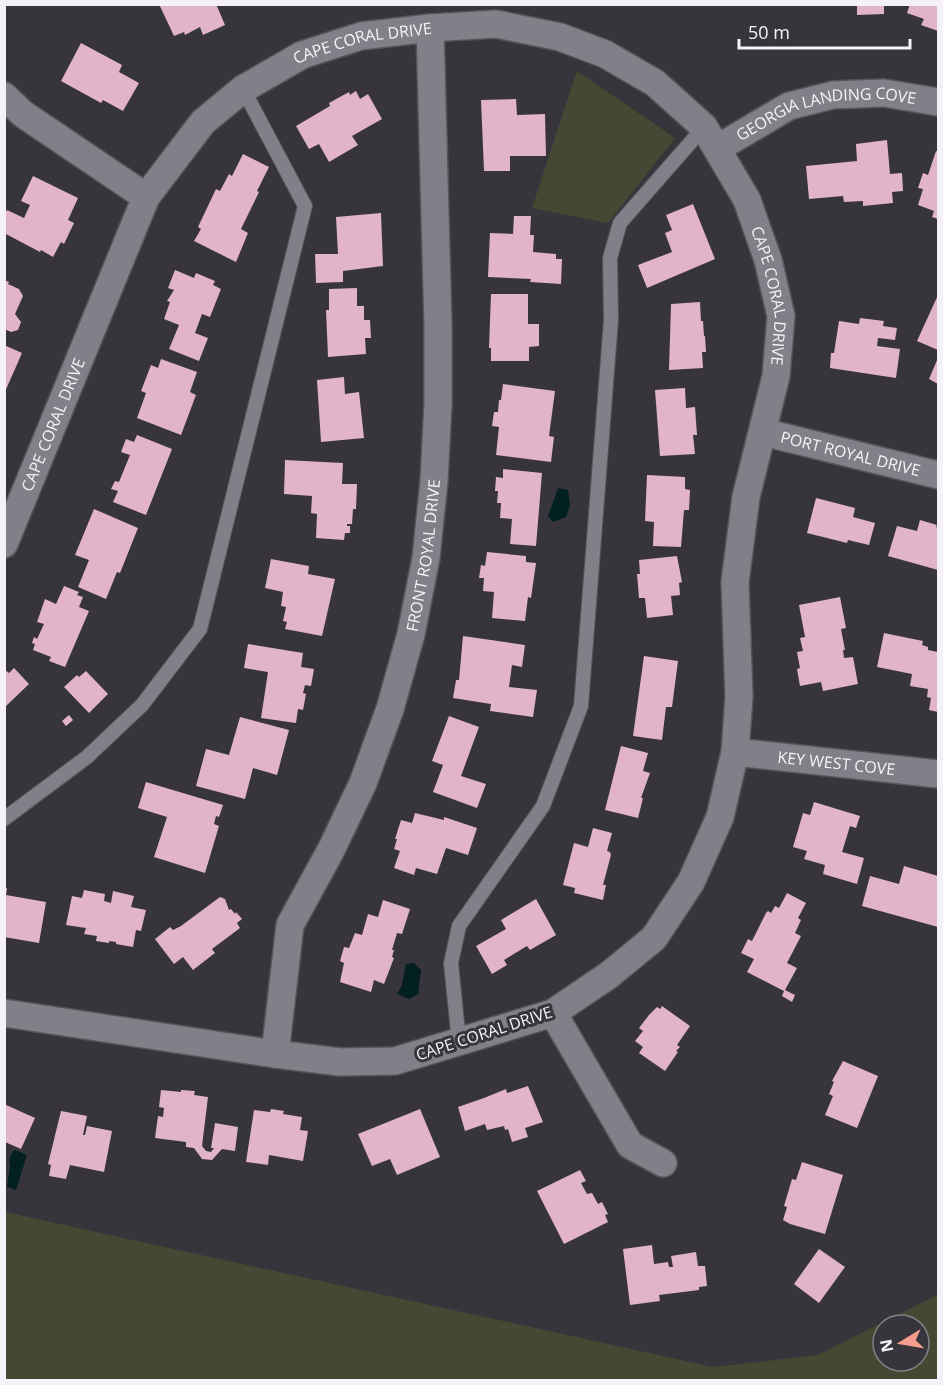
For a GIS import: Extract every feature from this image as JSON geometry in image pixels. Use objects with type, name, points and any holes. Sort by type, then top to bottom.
[{"type":"street","name":"CAPE CORAL DRIVE","points":[[4,544],[146,196],[203,122],[243,89],[302,55],[361,36],[429,28],[496,24],[560,37],[604,54],[655,83],[711,137],[747,200],[768,260],[781,316],[776,376],[746,497],[735,582],[739,697],[735,752],[720,817],[691,882],[654,938],[609,975],[553,1013],[395,1060],[340,1062],[4,1013]]},
{"type":"street","name":"FRONT ROYAL DRIVE","points":[[275,1054],[290,925],[331,850],[363,783],[390,709],[411,634],[426,558],[434,482],[438,404],[438,326],[429,28]]},
{"type":"street","name":"GEORGIA LANDING COVE","points":[[711,137],[789,106],[833,94],[884,93],[939,102]]},
{"type":"street","points":[[4,96],[23,114],[146,196]]},
{"type":"street","name":"PORT ROYAL DRIVE","points":[[763,432],[939,475]]},
{"type":"street","name":"KEY WEST COVE","points":[[735,752],[939,774]]},
{"type":"street","points":[[553,1013],[630,1145],[663,1163]]},
{"type":"lane","points":[[4,819],[87,758],[142,705],[200,629],[305,206],[243,89]]},
{"type":"lane","points":[[459,1042],[451,963],[459,926],[543,806],[581,706],[611,321],[610,258],[620,223],[711,137]]},
{"type":"shaded area","points":[[577,71],[675,138],[608,223],[532,208]]},
{"type":"shaded area","points":[[558,488],[568,490],[570,506],[566,517],[553,522],[548,516]]},
{"type":"shaded area","points":[[414,963],[421,970],[418,994],[409,999],[397,994],[402,985],[406,964]]},
{"type":"shaded area","points":[[15,1150],[27,1155],[16,1190],[7,1187],[9,1160]]},
{"type":"shaded area","points":[[5,1212],[713,1367],[818,1355],[871,1328],[871,1373],[931,1373],[931,1313],[901,1313],[935,1296],[938,1292],[938,1379],[5,1380]]},
{"type":"building","points":[[159,4],[216,4],[225,25],[203,35],[200,27],[185,35],[184,32],[174,36]]},
{"type":"building","points":[[857,4],[884,4],[884,14],[857,15]]},
{"type":"building","points":[[910,4],[938,4],[938,31],[921,25],[924,19],[907,13]]},
{"type":"building","points":[[81,43],[122,65],[119,72],[139,83],[123,111],[103,100],[101,103],[61,81]]},
{"type":"building","points":[[356,91],[360,99],[368,94],[382,119],[352,136],[358,145],[329,162],[319,144],[309,149],[296,126],[330,106],[329,103],[349,92],[350,95]]},
{"type":"building","points":[[516,99],[517,115],[545,114],[546,156],[510,156],[510,171],[484,171],[481,100]]},
{"type":"building","points":[[887,140],[890,174],[902,173],[903,191],[892,192],[893,203],[863,206],[863,201],[844,202],[843,196],[809,199],[806,166],[857,161],[856,144]]},
{"type":"building","points":[[936,151],[938,152],[938,219],[932,217],[934,211],[918,205],[923,189],[918,188],[923,173],[928,175]]},
{"type":"building","points":[[243,154],[269,167],[241,229],[248,233],[236,262],[194,241],[216,189],[220,191],[229,174],[232,176]]},
{"type":"building","points":[[33,176],[78,198],[68,220],[74,223],[64,244],[61,242],[53,257],[4,233],[4,216],[7,210],[24,218],[30,205],[21,201]]},
{"type":"building","points":[[693,204],[715,259],[647,288],[638,265],[672,252],[665,233],[672,230],[666,215]]},
{"type":"building","points":[[381,213],[383,266],[343,271],[343,282],[316,283],[315,254],[338,254],[336,217]]},
{"type":"building","points":[[514,216],[531,216],[530,235],[534,235],[533,252],[556,254],[556,259],[562,259],[561,284],[530,282],[531,279],[488,277],[490,233],[513,234]]},
{"type":"building","points":[[175,270],[194,278],[196,273],[215,281],[213,285],[221,289],[210,317],[202,314],[195,333],[208,338],[199,361],[169,349],[179,325],[164,319],[170,302],[167,301],[174,290],[168,288]]},
{"type":"building","points":[[4,280],[19,289],[23,296],[15,314],[21,322],[18,330],[11,332],[4,329]]},
{"type":"building","points":[[357,288],[357,306],[364,306],[364,320],[370,320],[371,338],[365,338],[366,354],[328,357],[326,310],[329,310],[329,289]]},
{"type":"building","points":[[491,294],[528,294],[528,324],[539,324],[539,346],[529,347],[529,361],[491,361],[491,348],[489,348]]},
{"type":"building","points":[[938,295],[938,350],[917,341]]},
{"type":"building","points":[[700,302],[706,352],[702,352],[703,368],[669,370],[671,304]]},
{"type":"building","points":[[860,318],[884,321],[883,326],[897,328],[895,340],[878,338],[877,346],[900,349],[896,378],[830,368],[831,353],[834,353],[839,321],[859,324]]},
{"type":"building","points":[[4,345],[22,353],[4,394]]},
{"type":"building","points":[[938,358],[938,384],[929,379]]},
{"type":"building","points":[[161,359],[197,372],[190,392],[196,395],[181,435],[137,418],[146,393],[141,391],[151,365],[158,368]]},
{"type":"building","points":[[344,377],[345,394],[359,392],[364,438],[321,442],[317,380]]},
{"type":"building","points":[[503,384],[555,391],[549,436],[554,437],[551,462],[496,455],[499,427],[492,426],[494,412],[498,412]]},
{"type":"building","points":[[685,388],[686,408],[695,407],[697,435],[693,435],[695,454],[660,456],[655,390]]},
{"type":"building","points":[[137,435],[172,449],[146,515],[113,502],[118,491],[111,489],[115,481],[119,482],[130,455],[121,452],[126,439],[134,442]]},
{"type":"building","points":[[285,460],[343,463],[342,484],[357,484],[356,509],[353,509],[352,524],[347,524],[350,526],[350,533],[345,533],[344,540],[316,538],[317,514],[311,513],[312,496],[284,494]]},
{"type":"building","points":[[503,469],[542,473],[536,546],[510,544],[512,519],[500,518],[501,503],[497,503],[498,491],[495,491],[496,477],[503,478]]},
{"type":"building","points":[[647,475],[685,477],[685,489],[690,490],[689,510],[684,510],[681,547],[653,546],[654,522],[645,521]]},
{"type":"building","points":[[816,498],[855,508],[853,517],[875,523],[869,545],[848,540],[847,543],[807,533]]},
{"type":"building","points":[[94,509],[138,528],[120,573],[117,572],[106,599],[78,587],[89,560],[75,555]]},
{"type":"building","points":[[920,520],[937,525],[938,570],[888,556],[897,526],[917,531]]},
{"type":"building","points":[[487,552],[526,556],[526,562],[536,563],[525,621],[492,618],[494,592],[483,591],[484,578],[479,578],[481,565],[485,566]]},
{"type":"building","points":[[677,556],[682,582],[679,583],[680,595],[671,596],[673,615],[647,618],[645,598],[639,598],[637,574],[640,574],[639,560]]},
{"type":"building","points":[[271,559],[309,566],[308,574],[335,579],[322,636],[285,629],[287,622],[283,621],[286,607],[281,606],[283,592],[265,588]]},
{"type":"building","points":[[64,586],[79,592],[77,595],[83,597],[79,607],[89,611],[65,667],[49,661],[51,657],[33,650],[35,644],[32,643],[34,637],[37,639],[44,624],[37,622],[45,599],[56,604]]},
{"type":"building","points":[[840,597],[846,628],[841,629],[845,650],[843,650],[844,658],[853,657],[858,684],[823,691],[821,682],[800,686],[797,652],[803,651],[800,638],[805,637],[799,605]]},
{"type":"building","points":[[884,633],[923,641],[922,645],[928,647],[928,650],[938,652],[938,712],[929,710],[931,698],[927,697],[928,689],[910,686],[912,674],[877,667]]},
{"type":"building","points":[[463,636],[525,645],[522,667],[512,665],[509,687],[537,690],[533,717],[490,711],[491,704],[453,698],[456,680],[459,680]]},
{"type":"building","points":[[248,644],[303,653],[301,667],[314,669],[311,686],[305,685],[303,710],[298,709],[296,723],[261,718],[268,672],[244,668]]},
{"type":"building","points":[[644,656],[678,661],[672,707],[666,707],[662,740],[633,736]]},
{"type":"building","points":[[14,668],[29,684],[4,708],[4,669],[9,673]]},
{"type":"building","points":[[86,671],[108,694],[89,713],[64,687],[77,675],[79,677]]},
{"type":"building","points":[[69,715],[73,720],[66,726],[62,721]]},
{"type":"building","points":[[449,716],[479,727],[461,776],[486,784],[477,808],[433,792],[443,765],[432,761]]},
{"type":"building","points":[[240,717],[289,730],[277,775],[253,768],[245,799],[196,786],[206,749],[229,755]]},
{"type":"building","points":[[621,746],[648,753],[643,771],[650,773],[641,798],[643,798],[638,818],[605,810]]},
{"type":"building","points":[[146,782],[223,805],[219,817],[216,816],[214,824],[219,826],[205,873],[154,857],[167,817],[138,808]]},
{"type":"building","points":[[814,802],[860,816],[856,828],[850,826],[842,852],[864,858],[857,884],[823,874],[825,865],[804,859],[807,851],[793,847],[803,813],[810,815]]},
{"type":"building","points":[[415,813],[444,820],[444,817],[477,828],[468,855],[446,848],[437,874],[416,868],[414,875],[394,868],[400,851],[394,849],[401,820],[412,823]]},
{"type":"building","points":[[593,828],[612,833],[607,851],[611,855],[603,885],[606,885],[603,900],[574,893],[575,888],[563,885],[574,843],[588,847]]},
{"type":"building","points":[[904,866],[938,876],[938,927],[862,906],[870,876],[899,884]]},
{"type":"building","points":[[5,888],[7,888],[6,895],[46,902],[39,943],[4,937]]},
{"type":"building","points":[[84,890],[105,894],[104,901],[111,903],[113,891],[134,896],[131,907],[146,910],[141,931],[136,930],[133,947],[116,944],[116,942],[96,941],[97,936],[84,934],[86,928],[66,925],[72,896],[82,898]]},
{"type":"building","points":[[787,893],[806,903],[798,918],[801,920],[795,933],[801,936],[787,963],[797,968],[785,990],[795,995],[792,1002],[782,996],[784,991],[747,972],[754,959],[741,953],[748,939],[752,941],[766,913],[768,911],[771,913],[775,906],[779,908]]},
{"type":"building","points":[[220,897],[225,899],[229,910],[231,909],[235,914],[236,912],[242,919],[237,923],[240,928],[212,949],[215,953],[193,970],[183,957],[174,964],[155,939],[170,927],[173,930],[181,926]]},
{"type":"building","points":[[536,899],[556,935],[530,950],[527,946],[504,960],[507,965],[492,974],[476,946],[506,929],[501,920]]},
{"type":"building","points":[[383,900],[410,909],[402,934],[397,933],[392,950],[394,950],[392,957],[394,958],[384,984],[374,980],[371,992],[340,982],[344,963],[340,961],[344,947],[349,948],[355,933],[362,935],[368,914],[378,917]]},
{"type":"building","points":[[662,1006],[690,1026],[677,1045],[680,1047],[676,1051],[678,1052],[665,1071],[639,1053],[643,1047],[635,1041],[643,1031],[639,1028],[649,1015],[657,1007],[660,1009]]},
{"type":"building","points":[[843,1061],[878,1076],[857,1128],[825,1115],[833,1096],[829,1094],[834,1082],[832,1081]]},
{"type":"building","points":[[528,1086],[543,1122],[525,1128],[528,1137],[512,1142],[508,1129],[505,1130],[504,1126],[487,1130],[485,1124],[465,1131],[458,1107],[506,1089],[507,1093]]},
{"type":"building","points":[[161,1090],[195,1091],[194,1095],[208,1097],[202,1146],[206,1151],[211,1152],[214,1148],[211,1148],[215,1123],[238,1127],[235,1151],[222,1149],[212,1160],[202,1159],[194,1148],[186,1147],[186,1142],[155,1138],[158,1116],[163,1117],[164,1108],[159,1107]]},
{"type":"building","points":[[4,1104],[35,1118],[21,1149],[5,1142]]},
{"type":"building","points":[[271,1109],[284,1111],[283,1114],[302,1117],[300,1130],[308,1131],[303,1161],[269,1155],[268,1165],[246,1162],[254,1110],[270,1112]]},
{"type":"building","points":[[420,1109],[440,1157],[397,1175],[390,1159],[372,1166],[358,1134]]},
{"type":"building","points":[[61,1111],[87,1116],[83,1135],[85,1135],[87,1126],[112,1131],[104,1172],[70,1165],[66,1179],[49,1176],[51,1165],[48,1164]]},
{"type":"building","points":[[802,1162],[843,1175],[825,1234],[783,1220],[787,1207],[784,1206],[792,1179],[796,1180]]},
{"type":"building","points":[[580,1170],[586,1181],[581,1183],[587,1194],[592,1193],[598,1204],[602,1202],[608,1214],[605,1215],[608,1222],[564,1244],[537,1191]]},
{"type":"building","points":[[652,1245],[654,1264],[668,1262],[669,1267],[673,1267],[671,1256],[696,1252],[698,1266],[705,1266],[707,1286],[699,1287],[699,1290],[659,1295],[660,1301],[630,1305],[623,1249]]},
{"type":"building","points":[[819,1249],[845,1267],[819,1303],[794,1284]]}]
